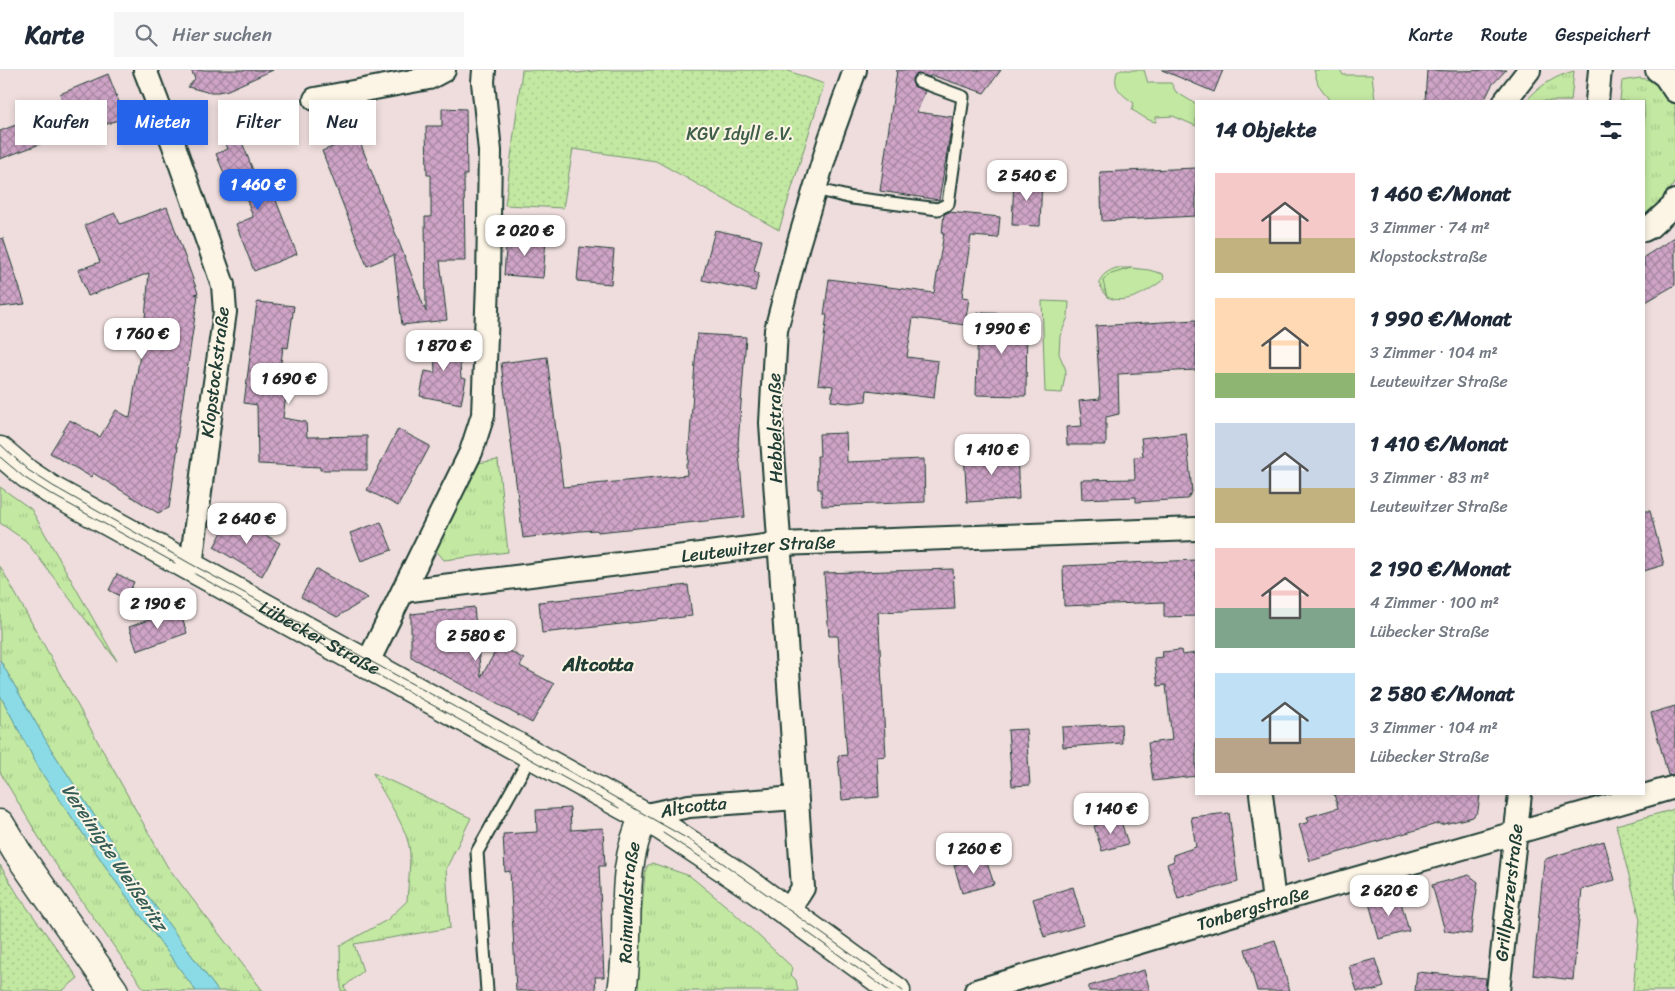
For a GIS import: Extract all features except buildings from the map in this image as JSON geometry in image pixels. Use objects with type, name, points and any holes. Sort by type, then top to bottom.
[{"type":"main road","name":"Lübecker Straße","points":[[0,451],[27,474],[52,490],[644,817]]},
{"type":"main road","name":"Altcotta","points":[[644,817],[692,845],[896,991]]},
{"type":"main road","name":"Raimundstraße","points":[[622,991],[625,964],[628,864],[644,817]]},
{"type":"main road","points":[[0,824],[17,852],[114,991]]},
{"type":"street","name":"Klopstockstraße","points":[[145,70],[223,285],[225,312],[191,567]]},
{"type":"street","points":[[315,99],[428,78],[444,70]]},
{"type":"street","points":[[367,664],[471,452],[483,415],[490,151],[483,82],[484,70]]},
{"type":"street","name":"Hebbelstraße","points":[[796,798],[771,423],[776,330],[798,245],[830,139],[855,70]]},
{"type":"street","points":[[1505,100],[1529,70]]},
{"type":"street","points":[[1597,100],[1600,70]]},
{"type":"street","points":[[1657,70],[1665,76],[1675,91]]},
{"type":"street","points":[[1645,229],[1656,222],[1675,201]]},
{"type":"street","name":"Leutewitzer Straße","points":[[403,591],[780,544],[1195,529]]},
{"type":"street","name":"Tonbergstraße","points":[[976,991],[1274,902],[1675,787]]},
{"type":"street","points":[[1261,795],[1274,902]]},
{"type":"street","name":"Grillparzerstraße","points":[[1498,991],[1520,795]]},
{"type":"street","points":[[787,912],[803,888],[796,798]]},
{"type":"street","name":"Altcotta","points":[[644,817],[689,806],[796,798]]},
{"type":"lane","points":[[815,189],[852,198],[938,209],[948,204],[963,96],[919,81]]},
{"type":"lane","points":[[486,991],[478,852],[532,754]]},
{"type":"green space","name":"KGV Idyll e.V.","points":[[522,70],[568,70],[577,73],[602,70],[786,70],[824,84],[779,230],[656,161],[573,149],[563,208],[505,205]]},
{"type":"green space","points":[[1118,70],[1144,70],[1148,83],[1171,83],[1176,92],[1195,103],[1195,126],[1173,116],[1156,117],[1156,122],[1132,110],[1134,103],[1118,90],[1116,76]]},
{"type":"green space","points":[[1314,70],[1340,70],[1343,75],[1372,75],[1375,100],[1329,100],[1318,84]]},
{"type":"green space","points":[[1574,71],[1571,100],[1527,100],[1548,82]]},
{"type":"green space","points":[[1640,78],[1655,81],[1667,91],[1675,105],[1675,181],[1665,200],[1645,220],[1645,100],[1620,100],[1622,81]]},
{"type":"green space","points":[[1116,268],[1131,268],[1108,276],[1105,291],[1107,297],[1100,283],[1106,273]]},
{"type":"green space","points":[[1131,268],[1163,274],[1164,279],[1137,296],[1122,300],[1107,297],[1103,281],[1108,275]]},
{"type":"green space","points":[[1042,301],[1069,302],[1068,317],[1060,336],[1059,354],[1066,370],[1062,393],[1045,392]]},
{"type":"green space","points":[[498,460],[508,552],[444,560],[434,548],[477,463]]},
{"type":"green space","points":[[0,487],[31,509],[117,661],[26,541],[0,523]]},
{"type":"green space","points":[[0,566],[167,866],[263,991],[218,991],[141,887],[49,746],[0,660]]},
{"type":"green space","points":[[0,695],[41,772],[114,879],[196,991],[171,991],[168,987],[144,989],[50,856],[0,772]]},
{"type":"green space","points":[[373,773],[471,818],[446,869],[450,928],[354,944],[363,971],[344,987],[347,991],[341,991],[340,946],[387,920],[407,901],[410,860],[409,844],[401,823]]},
{"type":"green space","points":[[1675,809],[1675,991],[1633,991],[1640,919],[1616,825]]},
{"type":"green space","points":[[652,863],[690,876],[731,910],[793,968],[790,974],[796,980],[798,991],[635,991],[645,873],[647,866]]},
{"type":"green space","points":[[0,865],[18,895],[78,978],[62,991],[0,991]]},
{"type":"water","name":"Vereinigte Weißeritz","points":[[0,660],[49,746],[141,887],[218,991],[196,991],[114,879],[41,772],[0,695]]},
{"type":"tram line","points":[[0,444],[28,470],[53,486],[191,564],[490,726],[693,842],[903,991]]},
{"type":"tram line","points":[[0,457],[25,478],[49,493],[175,563]]},
{"type":"tram line","points":[[195,574],[619,808]]},
{"type":"tram line","points":[[663,833],[719,869]]},
{"type":"tram line","points":[[803,929],[889,991]]},
{"type":"district","name":"Altcotta","points":[[598,664]]}]
